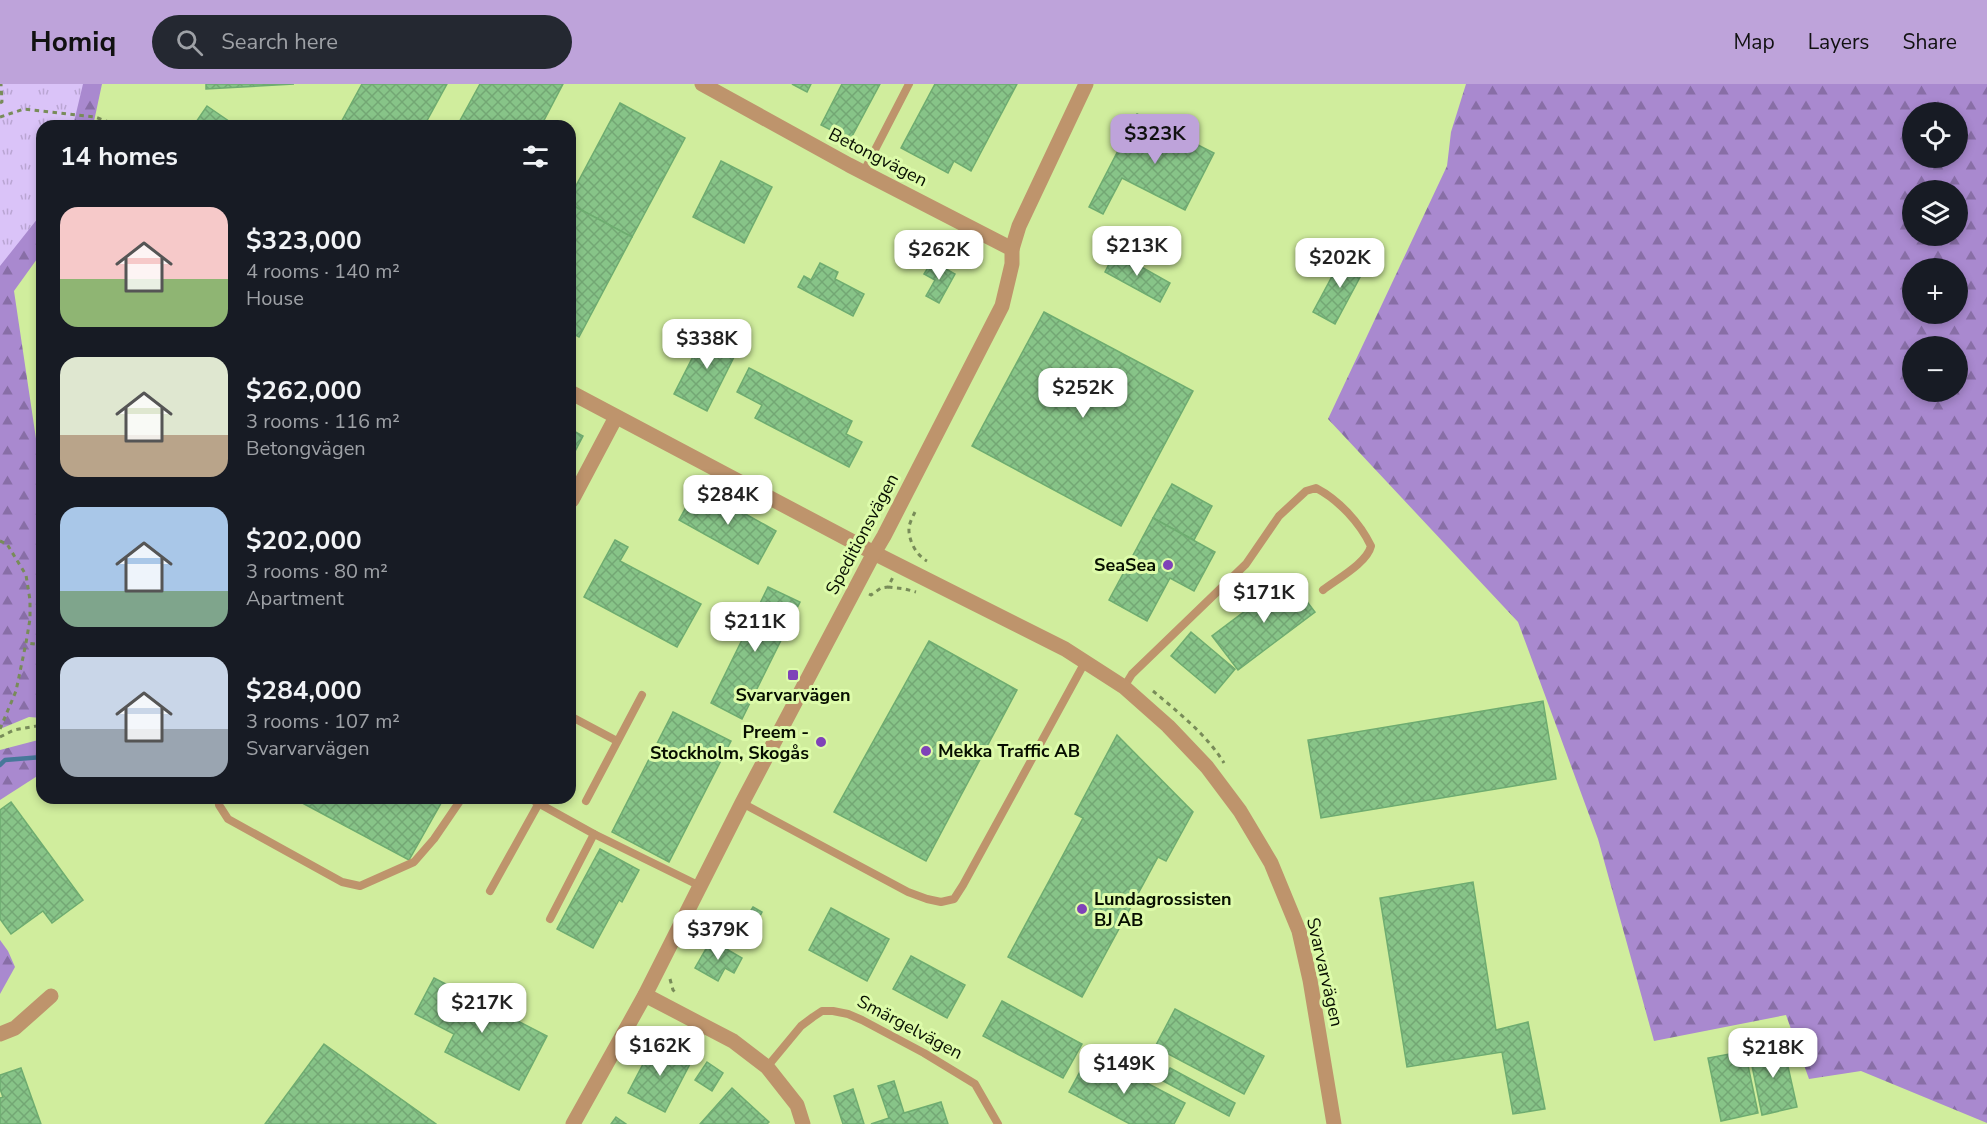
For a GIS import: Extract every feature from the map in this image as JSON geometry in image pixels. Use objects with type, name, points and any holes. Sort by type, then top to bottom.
[{"type":"street","points":[[1012,249],[1019,226],[1086,84]]},
{"type":"street","name":"Betongvägen","points":[[706,85],[863,173],[1012,249]]},
{"type":"street","name":"Speditionsvägen","points":[[573,1124],[645,995],[742,803],[884,536],[999,312],[1012,264],[1012,249]]},
{"type":"street","name":"Svarvarvägen","points":[[576,395],[874,553],[1065,649],[1124,687],[1168,726],[1207,767],[1240,811],[1271,863],[1299,931],[1310,980],[1334,1124]]},
{"type":"street","points":[[576,492],[616,417]]},
{"type":"street","points":[[645,995],[733,1041],[766,1066],[797,1105],[803,1124]]},
{"type":"street","points":[[0,1034],[15,1028],[51,996]]},
{"type":"lane","points":[[863,173],[909,84]]},
{"type":"lane","points":[[1124,687],[1132,674],[1246,564],[1279,516],[1306,491],[1316,488],[1335,501],[1350,516],[1371,546],[1369,553],[1356,565],[1323,590]]},
{"type":"lane","points":[[742,803],[908,892],[941,902],[954,899],[1085,662]]},
{"type":"lane","points":[[586,801],[642,694]]},
{"type":"lane","points":[[576,719],[617,741]]},
{"type":"lane","points":[[219,804],[228,819],[342,882],[360,886],[414,862],[434,839],[458,804]]},
{"type":"lane","points":[[490,891],[537,804]]},
{"type":"lane","points":[[540,804],[594,834],[700,886]]},
{"type":"lane","points":[[550,919],[594,834]]},
{"type":"lane","name":"Smärgelvägen","points":[[766,1066],[801,1026],[822,1011],[848,1014],[924,1053],[975,1084],[999,1124]]},
{"type":"path","points":[[0,103],[2,102],[1,84]]},
{"type":"path","points":[[0,117],[24,109],[95,117],[103,120]]},
{"type":"path","points":[[0,541],[7,544],[26,575],[30,610],[16,691],[0,729]]},
{"type":"path","points":[[888,587],[921,594]]},
{"type":"path","points":[[865,600],[871,595]]},
{"type":"path","points":[[26,643],[36,644]]},
{"type":"path","points":[[0,737],[14,730],[36,725]]},
{"type":"path","points":[[669,972],[673,990],[679,996]]},
{"type":"green space","points":[[0,84],[102,84],[94,120],[36,120],[36,260],[14,291],[36,439],[36,718],[29,717],[0,729]]},
{"type":"green space","points":[[0,84],[83,84],[74,120],[36,120],[36,221],[0,266]]},
{"type":"green space","points":[[1466,84],[1987,84],[1987,1123],[1861,1071],[1809,1079],[1786,1015],[1654,1041],[1598,839],[1518,622],[1328,419],[1447,166],[1451,132]]},
{"type":"green space","points":[[36,741],[36,777],[0,800],[0,750]]},
{"type":"green space","points":[[0,940],[15,967],[0,994]]},
{"type":"building","points":[[206,84],[294,84],[206,89]]},
{"type":"building","points":[[362,84],[447,84],[427,120],[342,120]]},
{"type":"building","points":[[480,84],[563,84],[544,120],[460,120]]},
{"type":"building","points":[[792,84],[811,84],[807,92]]},
{"type":"building","points":[[842,84],[880,84],[850,140],[821,125]]},
{"type":"building","points":[[935,84],[1017,84],[971,171],[954,161],[948,173],[901,148]]},
{"type":"building","points":[[620,103],[685,138],[632,237],[576,207],[576,186]]},
{"type":"building","points":[[207,106],[227,120],[197,120]]},
{"type":"building","points":[[1137,114],[1214,153],[1185,210],[1122,178],[1103,214],[1089,207]]},
{"type":"building","points":[[721,161],[772,187],[744,243],[693,217]]},
{"type":"building","points":[[576,207],[632,237],[579,337],[576,335]]},
{"type":"building","points":[[1115,252],[1170,283],[1160,302],[1105,272]]},
{"type":"building","points":[[1344,254],[1366,266],[1335,324],[1313,312]]},
{"type":"building","points":[[932,261],[955,274],[939,303],[926,296],[935,280],[924,274]]},
{"type":"building","points":[[820,263],[838,272],[835,279],[864,294],[853,316],[798,287],[804,276],[811,280]]},
{"type":"building","points":[[1044,312],[1193,391],[1121,526],[972,446]]},
{"type":"building","points":[[707,329],[740,345],[707,411],[674,394]]},
{"type":"building","points":[[749,368],[852,421],[846,434],[862,442],[849,467],[755,418],[762,405],[737,392]]},
{"type":"building","points":[[576,432],[583,436],[576,449]]},
{"type":"building","points":[[1172,484],[1212,506],[1194,540],[1153,518]]},
{"type":"building","points":[[697,487],[776,531],[758,564],[679,520]]},
{"type":"building","name":"SeaSea","points":[[1153,518],[1215,552],[1194,591],[1170,578],[1147,621],[1109,600]]},
{"type":"building","points":[[615,540],[628,547],[620,561],[701,604],[677,647],[584,597]]},
{"type":"building","points":[[1289,578],[1315,612],[1238,670],[1212,636]]},
{"type":"building","points":[[768,587],[800,602],[742,719],[711,703]]},
{"type":"building","points":[[1191,632],[1235,669],[1215,693],[1171,656]]},
{"type":"building","name":"Mekka Traffic AB","points":[[929,641],[1017,690],[926,861],[834,812]]},
{"type":"building","points":[[1543,701],[1556,779],[1321,818],[1308,740]]},
{"type":"building","points":[[673,712],[731,741],[669,862],[612,832]]},
{"type":"building","name":"Lundagrossisten BJ AB","points":[[1117,735],[1193,812],[1166,861],[1158,857],[1082,997],[1008,957],[1083,818],[1075,814]]},
{"type":"building","points":[[11,802],[83,900],[52,923],[43,911],[11,934],[0,919],[0,810]]},
{"type":"building","points":[[304,804],[441,804],[409,860]]},
{"type":"building","points":[[600,849],[639,870],[622,902],[619,900],[593,948],[557,929]]},
{"type":"building","points":[[1473,882],[1496,1030],[1528,1022],[1545,1109],[1513,1114],[1502,1052],[1407,1067],[1380,898]]},
{"type":"building","points":[[753,907],[762,912],[758,920],[748,915]]},
{"type":"building","points":[[831,908],[889,939],[867,981],[809,950]]},
{"type":"building","points":[[711,940],[742,958],[734,973],[725,968],[718,981],[695,968]]},
{"type":"building","points":[[911,956],[965,985],[947,1018],[893,989]]},
{"type":"building","points":[[434,978],[547,1036],[519,1090],[445,1052],[454,1034],[415,1014]]},
{"type":"building","points":[[1002,1001],[1082,1044],[1063,1078],[983,1036]]},
{"type":"building","points":[[1175,1009],[1264,1056],[1244,1094],[1155,1047]]},
{"type":"building","points":[[655,1041],[692,1060],[665,1112],[628,1093]]},
{"type":"building","points":[[324,1044],[436,1124],[265,1124]]},
{"type":"building","points":[[1783,1044],[1797,1107],[1762,1115],[1749,1051]]},
{"type":"building","points":[[1745,1051],[1758,1113],[1721,1121],[1708,1058]]},
{"type":"building","points":[[1090,1053],[1185,1103],[1174,1124],[1130,1124],[1069,1092]]},
{"type":"building","points":[[707,1062],[723,1073],[712,1091],[695,1080]]},
{"type":"building","points":[[21,1068],[41,1124],[0,1124],[0,1098],[3,1097],[0,1089],[0,1075]]},
{"type":"building","points":[[1170,1068],[1235,1103],[1229,1116],[1163,1081]]},
{"type":"building","points":[[894,1081],[904,1113],[941,1102],[948,1124],[871,1124],[889,1118],[878,1086]]},
{"type":"building","points":[[732,1088],[769,1122],[767,1124],[700,1124]]},
{"type":"building","points":[[853,1089],[864,1124],[843,1124],[834,1096]]},
{"type":"building","points":[[616,1117],[626,1124],[611,1124]]},
{"type":"waterway","points":[[0,765],[5,760],[36,757]]},
{"type":"place","name":"SeaSea","points":[[1168,565]]},
{"type":"place","name":"Svarvarvägen","points":[[793,675]]},
{"type":"place","name":"Preem - Stockholm, Skogås","points":[[821,742]]},
{"type":"place","name":"Mekka Traffic AB","points":[[926,751]]},
{"type":"place","name":"Lundagrossisten BJ AB","points":[[1082,909]]}]
